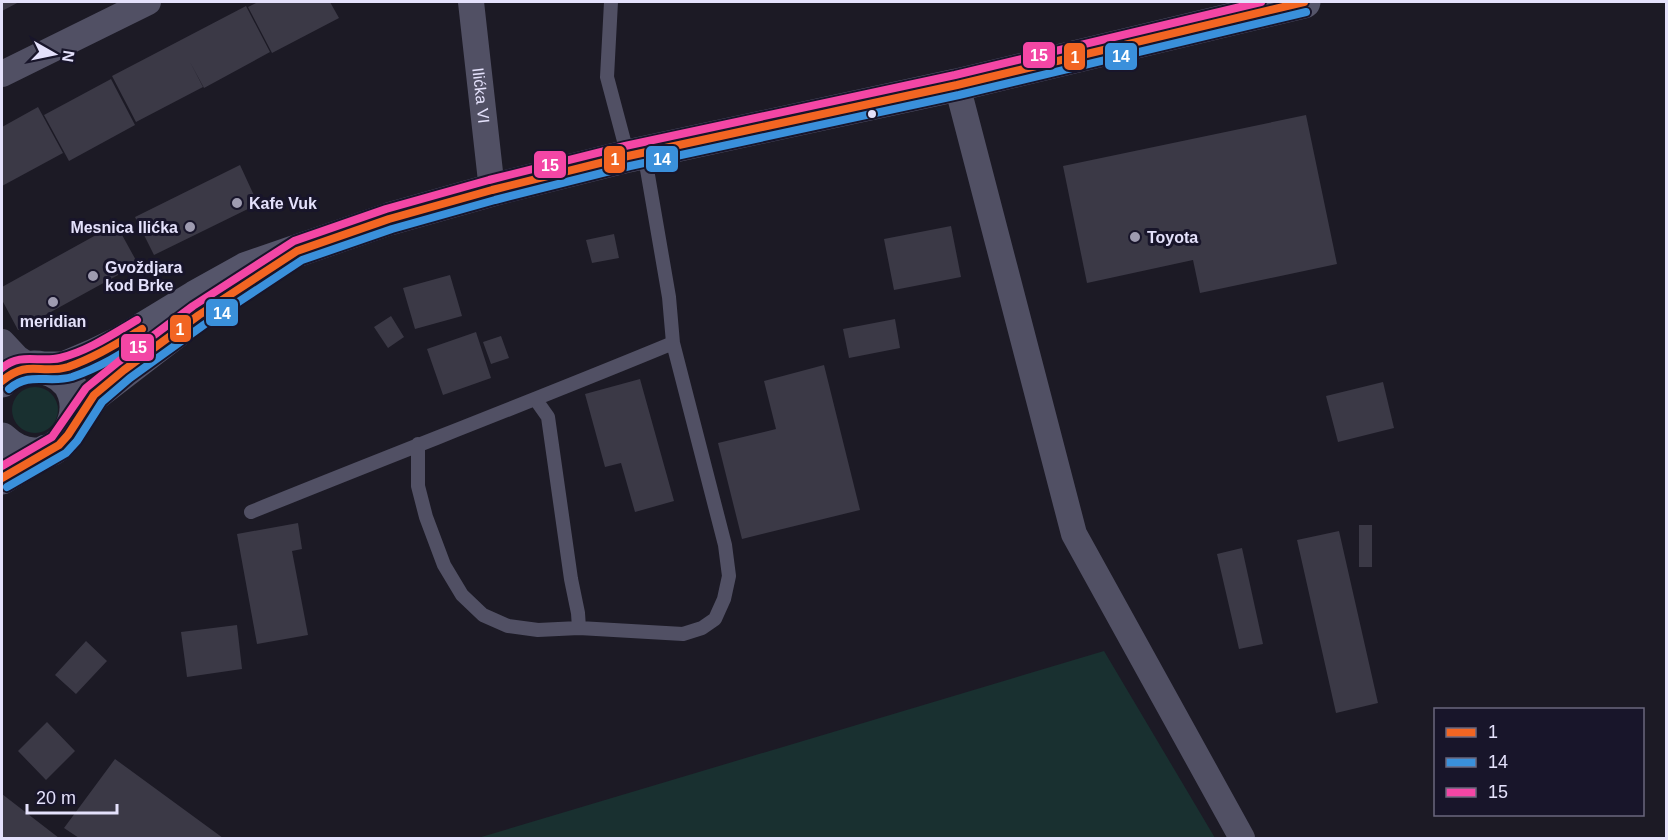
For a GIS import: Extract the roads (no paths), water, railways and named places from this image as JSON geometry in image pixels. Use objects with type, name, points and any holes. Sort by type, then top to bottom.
[{"type":"main road","points":[[2,381],[15,371],[36,367],[64,369],[121,342],[247,268],[389,219],[492,190],[636,154],[957,85],[1304,2]]},
{"type":"main road","points":[[2,478],[59,445],[69,435],[93,394],[124,370],[199,315],[297,251]]},
{"type":"main road","points":[[36,367],[56,374],[68,384],[75,398],[75,422]]},
{"type":"main road","points":[[2,439],[16,450],[26,453],[46,452]]},
{"type":"street","points":[[2,74],[148,2]]},
{"type":"street","name":"Ilićka VI","points":[[471,2],[492,190]]},
{"type":"street","points":[[957,85],[1074,534],[1242,838]]},
{"type":"street","points":[[2,342],[17,358],[36,367]]},
{"type":"lane","points":[[418,444],[418,486],[426,517],[444,565],[462,595],[483,615],[508,626],[538,630],[579,628],[683,634],[702,628],[716,619],[724,599],[729,576],[725,545],[673,343],[669,297],[636,154],[607,77],[611,2]]},
{"type":"lane","points":[[251,512],[418,444],[536,400],[673,343]]},
{"type":"lane","points":[[536,400],[548,417],[579,628]]},
{"type":"place","name":"Kafe Vuk","points":[[237,203]]},
{"type":"place","name":"Mesnica Ilićka","points":[[190,227]]},
{"type":"place","name":"Toyota","points":[[1135,237]]},
{"type":"place","name":"Gvoždjara kod Brke","points":[[93,276]]},
{"type":"place","name":"meridian","points":[[53,302]]}]
